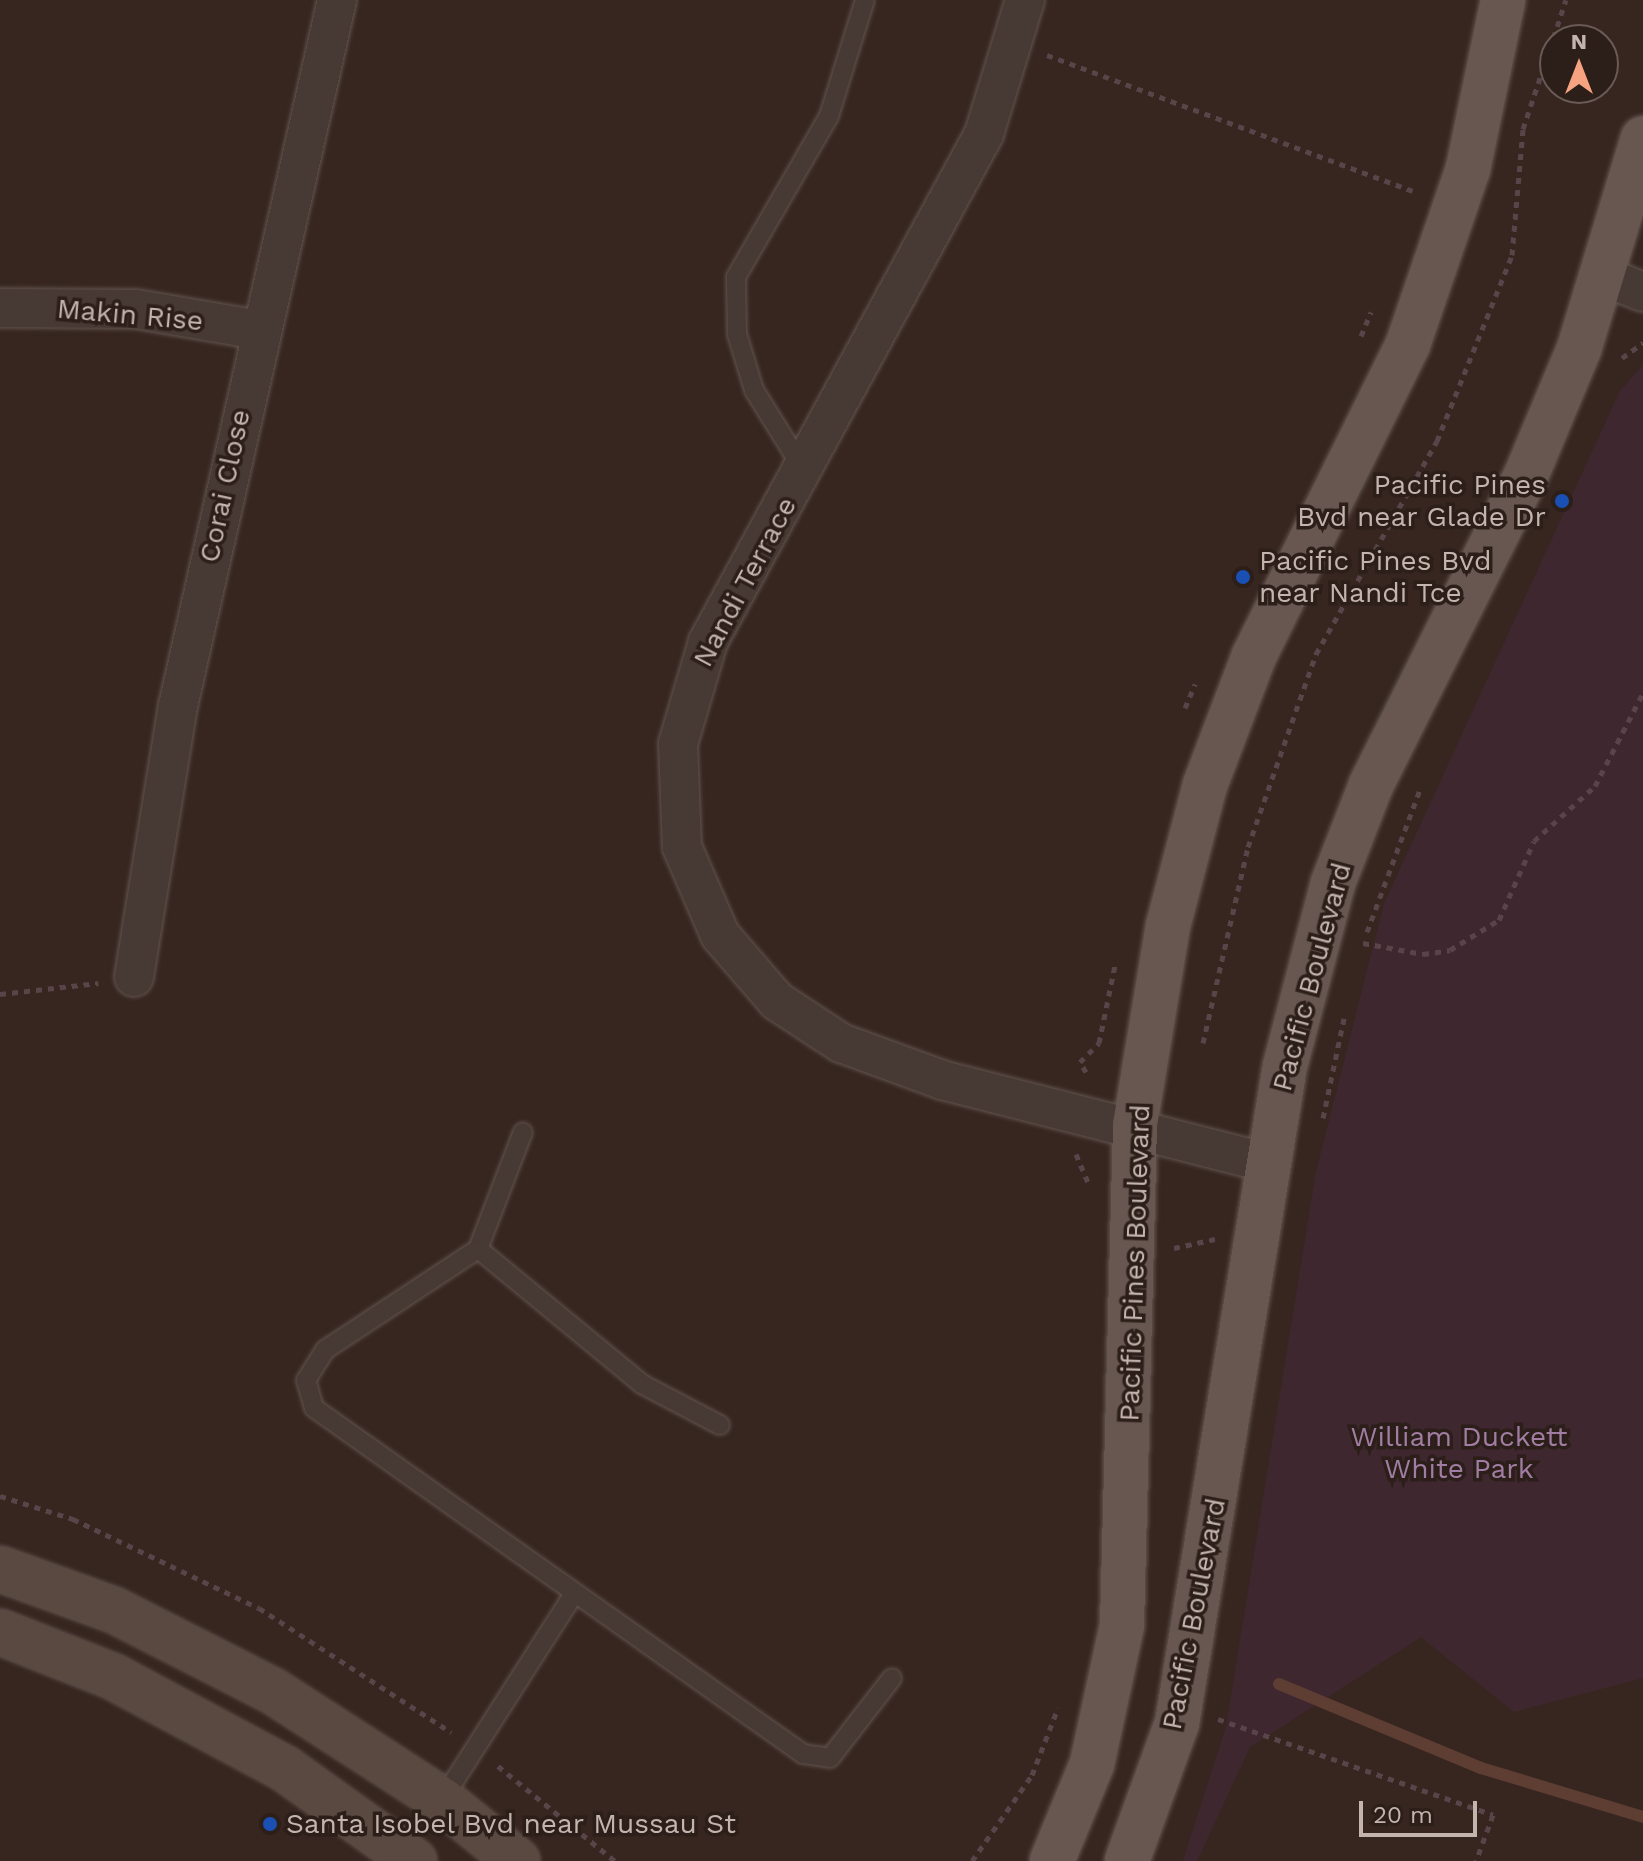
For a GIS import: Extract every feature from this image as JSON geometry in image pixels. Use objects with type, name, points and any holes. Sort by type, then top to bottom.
[{"type":"main road","name":"Pacific Pines Boulevard","points":[[1052,1861],[1092,1764],[1122,1625],[1135,1125],[1168,926],[1205,785],[1254,656],[1408,344],[1468,169],[1503,0]]},
{"type":"main road","name":"Pacific Boulevard","points":[[1127,1861],[1177,1723],[1268,1163],[1333,883],[1371,785],[1525,478],[1603,276],[1643,139]]},
{"type":"street","name":"Corai Close","points":[[134,977],[178,706],[259,330],[337,0]]},
{"type":"street","name":"Nandi Terrace","points":[[1025,0],[984,134],[804,472],[708,642],[678,744],[682,847],[720,935],[777,1001],[841,1043],[942,1080],[1135,1125],[1268,1163]]},
{"type":"street","points":[[1603,276],[1643,292]]},
{"type":"street","name":"Makin Rise","points":[[0,308],[136,309],[259,330]]},
{"type":"street","points":[[0,1569],[114,1610],[273,1691],[442,1800],[517,1861]]},
{"type":"street","points":[[0,1632],[114,1677],[284,1768],[414,1861]]},
{"type":"lane","points":[[804,472],[754,390],[737,334],[736,277],[829,116],[865,0]]},
{"type":"lane","points":[[523,1132],[478,1249],[325,1350],[306,1380],[314,1408],[573,1595],[803,1754],[830,1758],[892,1678]]},
{"type":"lane","points":[[478,1249],[642,1384],[720,1425]]},
{"type":"lane","points":[[442,1800],[573,1595]]},
{"type":"path","points":[[1203,1043],[1248,847],[1316,654],[1437,441],[1512,255],[1523,129],[1566,0]]},
{"type":"path","points":[[1013,42],[1413,191]]},
{"type":"path","points":[[1616,369],[1643,343]]},
{"type":"path","points":[[1363,943],[1436,952],[1476,938],[1499,920],[1534,841],[1595,786],[1643,693]]},
{"type":"path","points":[[1358,958],[1425,778]]},
{"type":"path","points":[[0,994],[134,977]]},
{"type":"path","points":[[1322,1123],[1348,1003]]},
{"type":"path","points":[[1064,1145],[1085,1166],[1089,1198]]},
{"type":"path","points":[[1158,1251],[1220,1238]]},
{"type":"path","points":[[0,1496],[73,1519],[259,1608],[474,1747],[615,1861]]},
{"type":"path","points":[[972,1861],[1032,1775],[1062,1691]]},
{"type":"path","points":[[1214,1729],[1220,1706]]},
{"type":"path","points":[[1217,1718],[1493,1815],[1476,1861]]},
{"type":"green space","name":"William Duckett White Park","points":[[1643,365],[1643,1678],[1514,1712],[1421,1637],[1250,1747],[1197,1861],[1183,1861],[1226,1727],[1316,1172],[1384,904],[1620,391]]},
{"type":"waterway","points":[[1279,1684],[1481,1768],[1643,1817]]},
{"type":"place","name":"Pacific Pines Bvd near Glade Dr","points":[[1562,501]]},
{"type":"place","name":"Pacific Pines Bvd near Nandi Tce","points":[[1243,577]]},
{"type":"place","name":"Santa Isobel Bvd near Mussau St","points":[[270,1824]]}]
